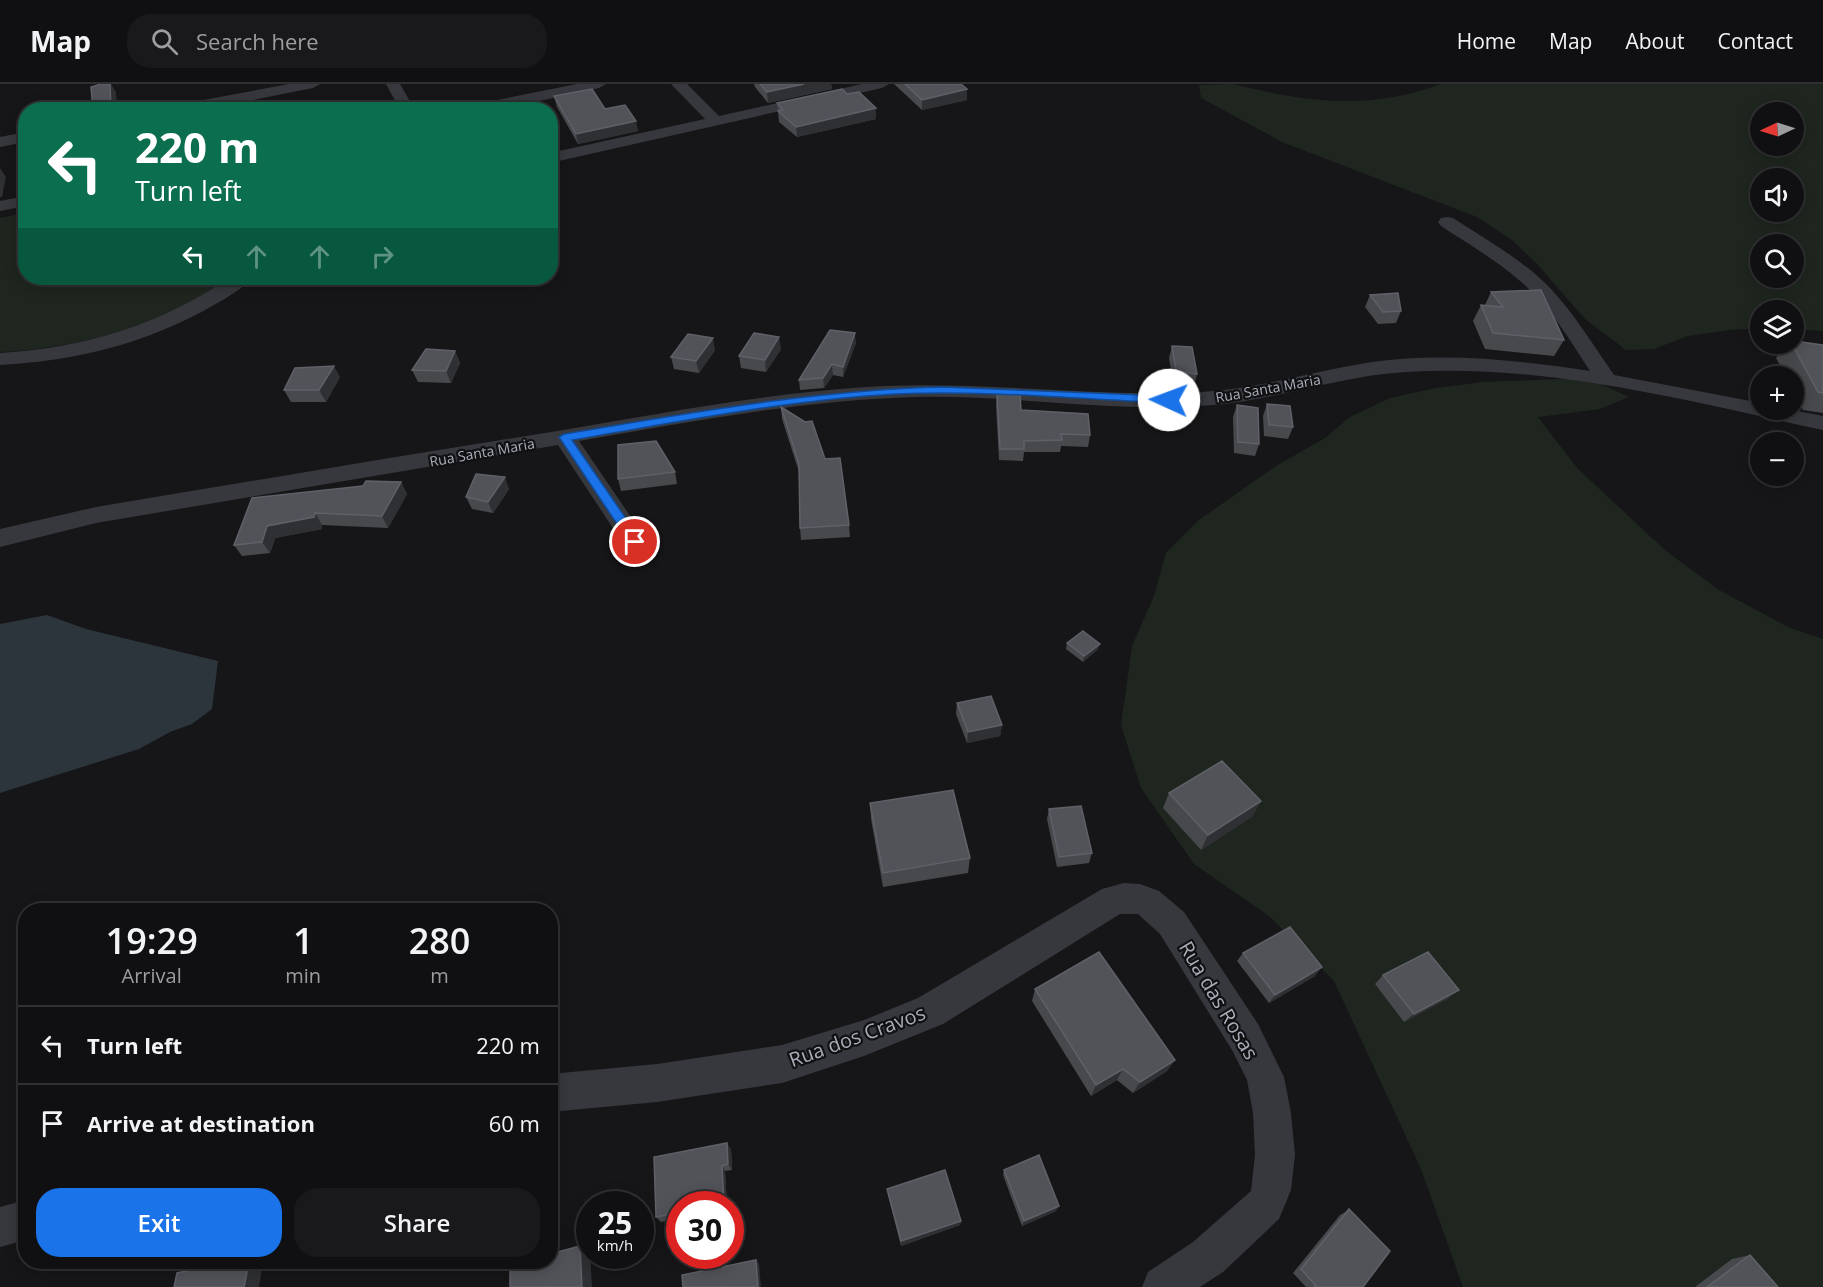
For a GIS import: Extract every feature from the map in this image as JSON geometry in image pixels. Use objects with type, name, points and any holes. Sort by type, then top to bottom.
[{"type":"street","points":[[218,102],[313,84]]},
{"type":"street","points":[[393,84],[403,102]]},
{"type":"street","points":[[511,102],[599,84]]},
{"type":"street","points":[[678,84],[716,121]]},
{"type":"street","points":[[558,156],[882,84]]},
{"type":"street","points":[[0,142],[18,139]]},
{"type":"street","points":[[0,206],[18,203]]},
{"type":"street","points":[[1447,222],[1500,256],[1542,291],[1563,315],[1608,381]]},
{"type":"street","points":[[0,359],[62,353],[132,334],[189,311],[230,285]]},
{"type":"street","name":"Rua Santa Maria","points":[[0,538],[96,515],[564,437],[778,402],[895,391],[943,390],[1169,400],[1224,398],[1361,371],[1416,365],[1556,372],[1674,391],[1823,423]]},
{"type":"street","points":[[564,437],[635,542]]},
{"type":"street","name":"Rua dos Cravos","points":[[558,1092],[657,1083],[782,1064],[864,1038],[930,1011],[1114,900],[1136,897]]},
{"type":"street","name":"Rua das Rosas","points":[[1136,897],[1158,908],[1172,923],[1245,1037],[1265,1077],[1272,1113],[1274,1174],[1264,1205],[1208,1257],[1162,1287]]},
{"type":"street","points":[[0,1227],[18,1222]]},
{"type":"shaded area","points":[[1233,84],[1312,99],[1363,101],[1388,98],[1441,84],[1823,84],[1823,331],[1804,330],[1804,300],[1750,300],[1750,329],[1688,336],[1654,349],[1626,350],[1585,319],[1538,265],[1512,240],[1477,217],[1282,142],[1201,98],[1199,85]]},
{"type":"shaded area","points":[[18,214],[18,285],[218,285],[176,309],[120,332],[60,346],[0,352],[0,218]]},
{"type":"shaded area","points":[[1588,378],[1629,397],[1600,409],[1538,417],[1578,469],[1666,551],[1719,590],[1790,628],[1823,639],[1823,1287],[1463,1287],[1421,1169],[1334,981],[1269,916],[1194,864],[1141,788],[1121,725],[1132,646],[1154,596],[1166,553],[1199,520],[1276,466],[1325,438],[1350,417],[1390,398],[1436,388],[1483,382]]},
{"type":"shaded area","points":[[47,615],[86,629],[218,661],[212,709],[192,724],[170,732],[139,749],[0,793],[0,624]]},
{"type":"building","points":[[110,84],[111,102],[92,102],[91,87]]},
{"type":"building","points":[[760,84],[804,84],[767,92]]},
{"type":"building","points":[[905,84],[961,84],[967,89],[922,100]]},
{"type":"building","points":[[592,89],[605,109],[625,105],[636,121],[576,134],[554,96]]},
{"type":"building","points":[[842,89],[847,94],[859,92],[876,108],[796,127],[778,111],[783,110],[777,103]]},
{"type":"building","points":[[1541,290],[1564,340],[1493,333],[1481,305],[1503,307],[1491,292]]},
{"type":"building","points":[[1398,293],[1401,311],[1383,312],[1370,295]]},
{"type":"building","points":[[830,330],[855,333],[843,367],[832,364],[823,378],[799,380]]},
{"type":"building","points":[[754,333],[779,337],[765,360],[739,356]]},
{"type":"building","points":[[688,334],[713,338],[696,361],[671,357]]},
{"type":"building","points":[[1804,342],[1823,345],[1823,393],[1818,392],[1797,354],[1804,354]]},
{"type":"building","points":[[1172,346],[1192,347],[1197,374],[1176,371]]},
{"type":"building","points":[[426,349],[455,351],[446,371],[412,370]]},
{"type":"building","points":[[334,366],[319,390],[284,390],[295,368]]},
{"type":"building","points":[[997,394],[1020,394],[1021,410],[1088,414],[1090,435],[1061,434],[1062,440],[1024,441],[1024,449],[1000,449]]},
{"type":"building","points":[[1267,404],[1290,406],[1293,427],[1269,425]]},
{"type":"building","points":[[1237,405],[1258,408],[1259,444],[1238,442]]},
{"type":"building","points":[[781,407],[805,422],[812,421],[825,459],[840,458],[849,525],[800,528],[799,464]]},
{"type":"building","points":[[656,441],[675,472],[618,479],[618,445]]},
{"type":"building","points":[[476,474],[505,477],[488,502],[466,497]]},
{"type":"building","points":[[366,481],[401,482],[382,516],[315,513],[314,517],[267,526],[262,542],[234,545],[252,498],[363,486]]},
{"type":"building","points":[[1083,631],[1100,644],[1084,656],[1067,643]]},
{"type":"building","points":[[991,696],[1002,725],[968,732],[957,703]]},
{"type":"building","points":[[1222,761],[1261,801],[1208,835],[1169,793]]},
{"type":"building","points":[[953,790],[970,858],[883,873],[870,803]]},
{"type":"building","points":[[1081,806],[1092,853],[1059,857],[1049,809]]},
{"type":"building","points":[[1290,927],[1322,967],[1275,995],[1243,953]]},
{"type":"building","points":[[1099,952],[1175,1060],[1140,1082],[1123,1069],[1096,1085],[1035,989]]},
{"type":"building","points":[[1428,952],[1459,990],[1414,1014],[1383,975]]},
{"type":"building","points":[[727,1143],[728,1164],[722,1166],[723,1191],[666,1191],[666,1215],[656,1217],[654,1157]]},
{"type":"building","points":[[1039,1155],[1059,1206],[1024,1221],[1004,1170]]},
{"type":"building","points":[[945,1170],[961,1221],[901,1241],[887,1189]]},
{"type":"building","points":[[1349,1209],[1390,1251],[1363,1287],[1315,1287],[1301,1269]]},
{"type":"building","points":[[576,1247],[576,1269],[581,1269],[582,1287],[510,1287],[510,1269],[558,1269],[558,1252]]},
{"type":"building","points":[[1750,1255],[1778,1287],[1707,1287]]},
{"type":"building","points":[[756,1260],[758,1287],[683,1287],[682,1275],[712,1269],[744,1269],[744,1262]]},
{"type":"building","points":[[195,1269],[248,1269],[244,1287],[174,1287],[177,1273]]},
{"type":"route","points":[[635,542],[564,437],[778,402],[895,391],[943,390],[1169,400]]}]
